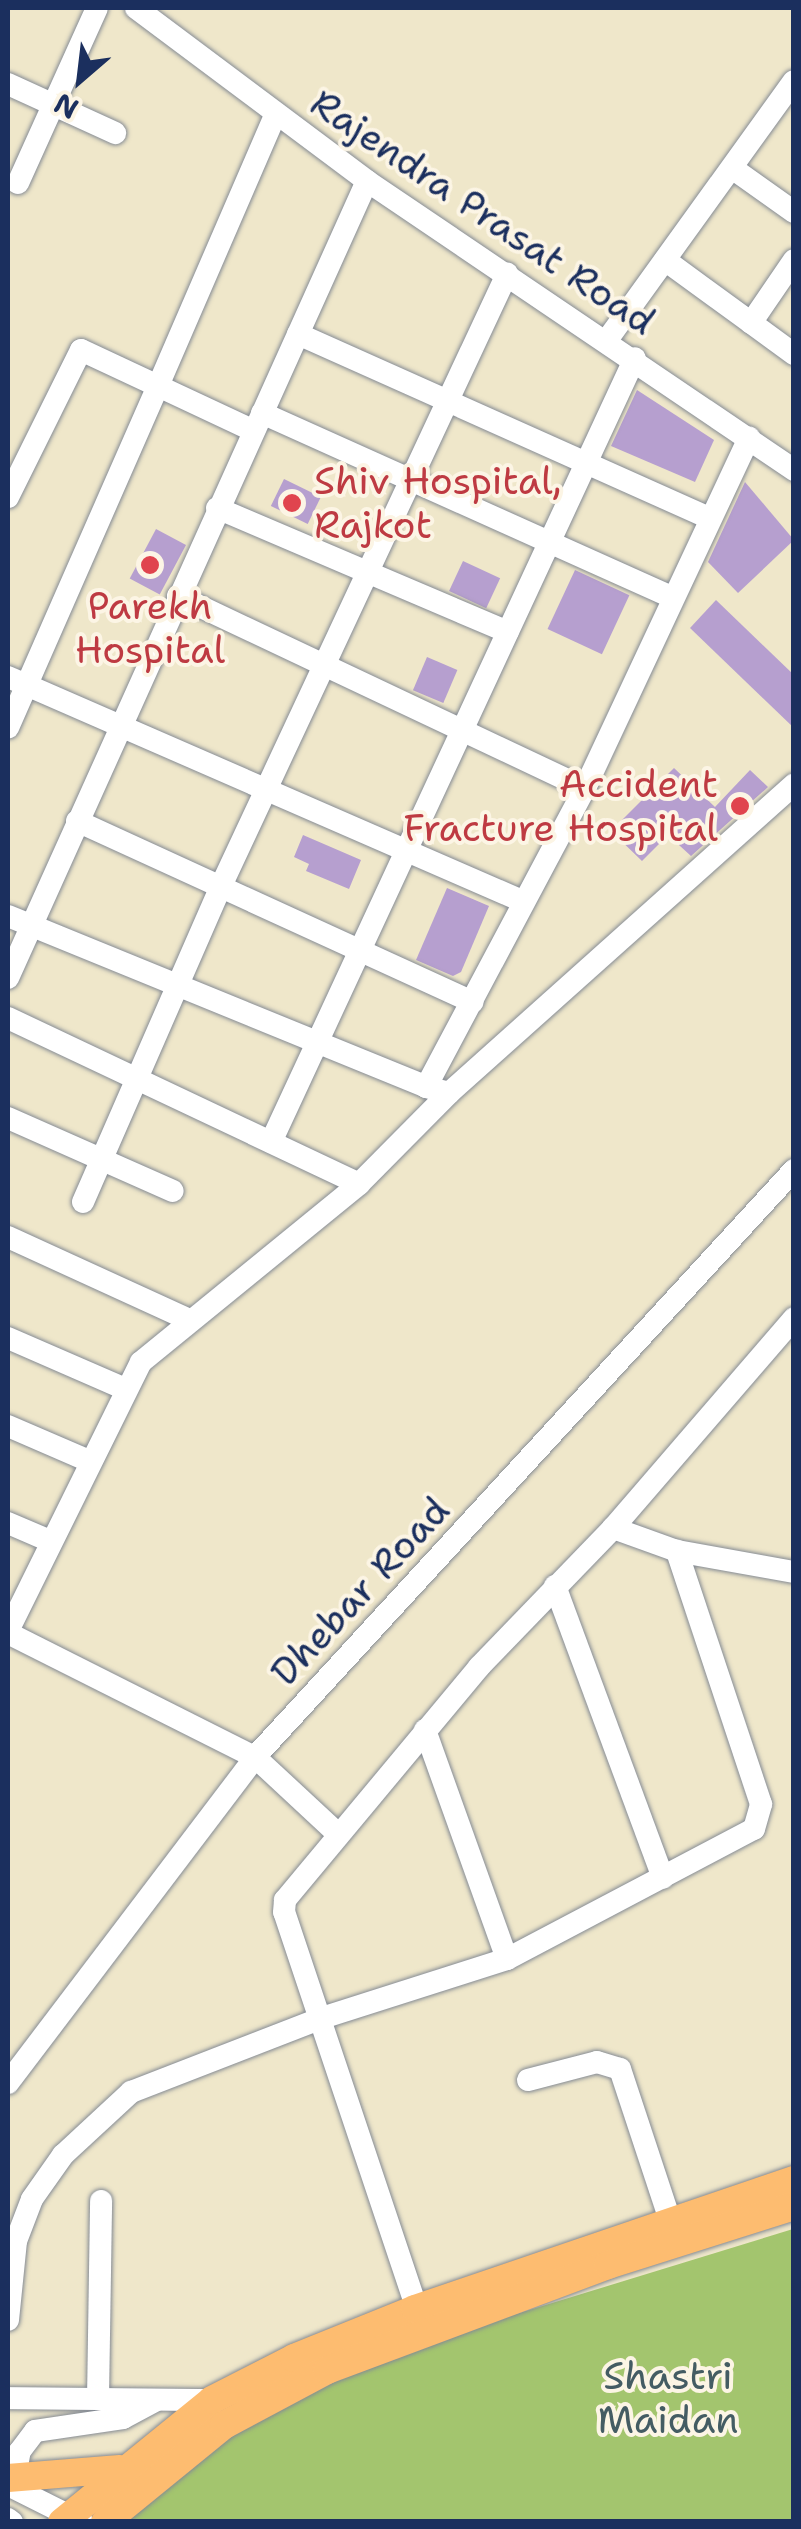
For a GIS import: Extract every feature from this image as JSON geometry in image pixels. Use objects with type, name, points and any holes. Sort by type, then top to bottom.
[{"type":"main road","points":[[72,2519],[125,2468],[212,2400],[671,2223],[794,2180]]},
{"type":"main road","points":[[106,2522],[179,2458],[276,2394],[420,2320],[794,2206]]},
{"type":"main road","points":[[10,2480],[125,2468]]},
{"type":"street","points":[[18,183],[96,8]]},
{"type":"street","name":"Rajendra Prasat Road","points":[[136,8],[367,181],[791,463]]},
{"type":"street","points":[[607,340],[794,81]]},
{"type":"street","points":[[8,84],[115,133]]},
{"type":"street","points":[[8,727],[16,681],[158,386],[276,113]]},
{"type":"street","points":[[732,168],[794,212]]},
{"type":"street","points":[[8,978],[367,181]]},
{"type":"street","points":[[664,260],[794,354]]},
{"type":"street","points":[[751,323],[794,260]]},
{"type":"street","points":[[83,1202],[221,886],[507,274]]},
{"type":"street","points":[[298,334],[449,398],[710,518]]},
{"type":"street","points":[[8,497],[81,350],[158,386],[412,478],[672,598]]},
{"type":"street","points":[[271,1142],[635,358]]},
{"type":"street","points":[[438,1090],[473,1002],[522,901],[585,788],[749,438]]},
{"type":"street","points":[[218,508],[369,568],[508,632]]},
{"type":"street","points":[[178,596],[585,788]]},
{"type":"street","points":[[16,681],[406,855],[522,901]]},
{"type":"street","points":[[338,1834],[255,1757],[8,1632],[123,1388],[189,1320],[359,1184],[438,1090],[794,784]]},
{"type":"street","points":[[76,821],[473,1002]]},
{"type":"street","points":[[8,916],[177,984],[316,1046],[438,1090]]},
{"type":"street","points":[[8,1018],[359,1184]]},
{"type":"street","points":[[8,1118],[173,1191]]},
{"type":"street","name":"Dhebar Road","points":[[8,2083],[255,1757],[794,1170]]},
{"type":"street","points":[[8,1238],[189,1320]]},
{"type":"street","points":[[420,2320],[319,2019],[285,1900],[426,1730],[555,1586],[614,1528],[794,1318]]},
{"type":"street","points":[[8,1338],[123,1388]]},
{"type":"street","points":[[8,1426],[88,1461]]},
{"type":"street","points":[[8,1523],[50,1541]]},
{"type":"street","points":[[614,1528],[677,1551],[794,1572]]},
{"type":"street","points":[[8,2320],[16,2241],[32,2199],[103,2115],[166,2074],[319,2019],[507,1959],[754,1829],[760,1817],[677,1551]]},
{"type":"street","points":[[555,1586],[663,1878]]},
{"type":"street","points":[[426,1730],[507,1959]]},
{"type":"street","points":[[528,2080],[597,2062],[620,2069],[671,2223]]},
{"type":"street","points":[[98,2398],[101,2200]]},
{"type":"street","points":[[8,2398],[212,2400]]},
{"type":"street","points":[[72,2519],[10,2480],[20,2451],[35,2430],[123,2418],[158,2400]]},
{"type":"green space","name":"Shastri Maidan","points":[[793,2229],[793,2521],[117,2522],[243,2398]]},
{"type":"building","points":[[637,390],[714,440],[695,482],[611,446]]},
{"type":"building","points":[[284,479],[321,497],[308,524],[271,506]]},
{"type":"building","points":[[745,482],[794,540],[738,593],[708,562]]},
{"type":"building","points":[[156,529],[186,545],[160,594],[130,578]]},
{"type":"building","points":[[463,561],[500,578],[486,608],[449,591]]},
{"type":"building","points":[[575,570],[629,595],[602,654],[548,629]]},
{"type":"building","points":[[716,600],[794,675],[794,728],[690,628]]},
{"type":"building","points":[[427,657],[457,670],[443,703],[413,690]]},
{"type":"building","points":[[674,768],[715,807],[750,770],[768,787],[691,856],[668,835],[642,861],[611,831]]},
{"type":"building","points":[[303,835],[361,860],[349,889],[306,871],[309,864],[294,857]]},
{"type":"building","points":[[447,888],[489,906],[461,972],[453,976],[416,960]]},
{"type":"place","name":"Shiv Hospital, Rajkot","points":[[292,503]]},
{"type":"place","name":"Parekh Hospital","points":[[150,565]]},
{"type":"place","name":"Accident Fracture Hospital","points":[[740,806]]}]
